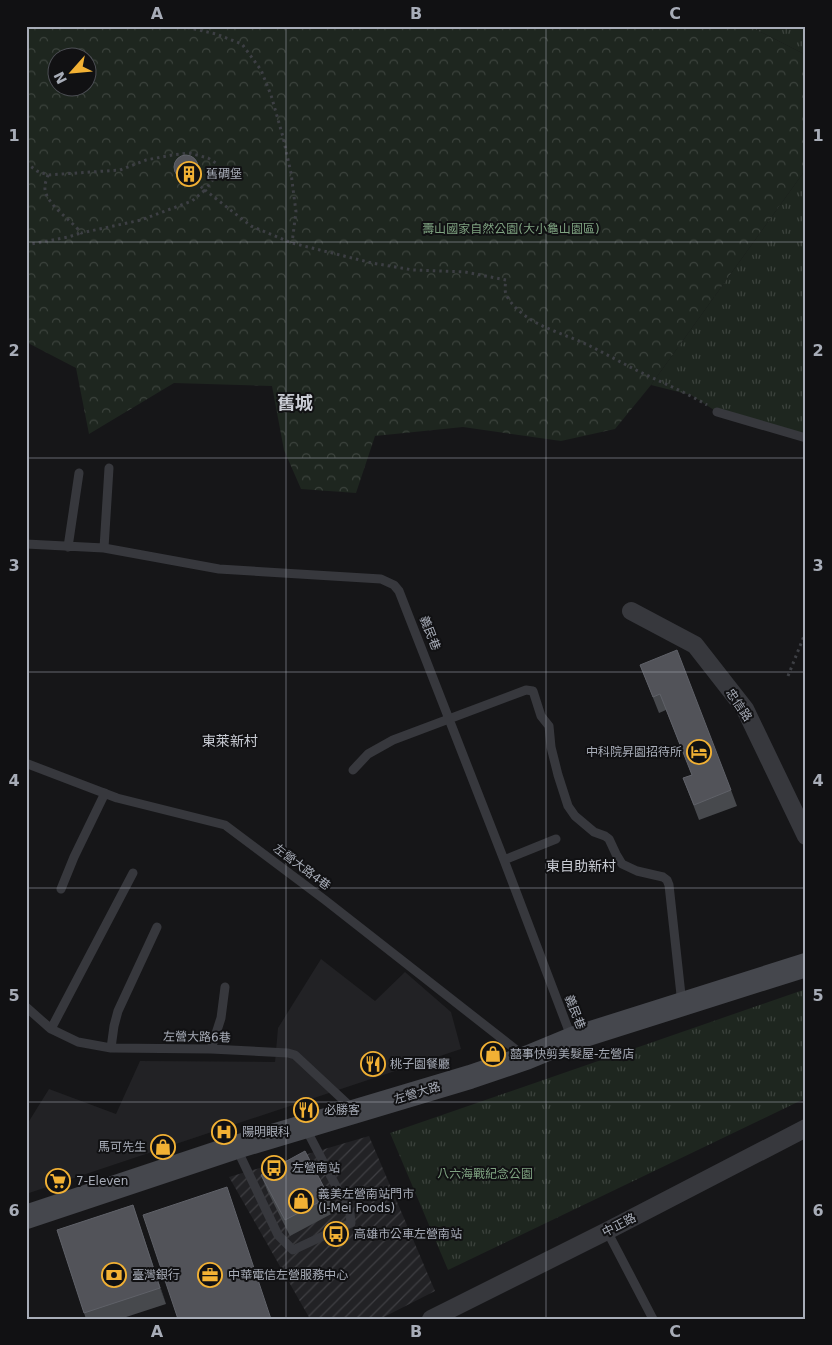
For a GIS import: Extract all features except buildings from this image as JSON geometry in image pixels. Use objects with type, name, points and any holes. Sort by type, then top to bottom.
[{"type":"street","name":"忠信路","points":[[631,610],[695,645],[745,709],[806,836]]},
{"type":"street","name":"左營大路","points":[[26,1217],[236,1147],[470,1077],[526,1058],[572,1039],[806,965]]},
{"type":"street","name":"中正路","points":[[431,1319],[607,1232],[806,1128]]},
{"type":"lane","points":[[717,412],[806,438]]},
{"type":"lane","points":[[104,548],[109,468]]},
{"type":"lane","points":[[68,547],[79,473]]},
{"type":"lane","name":"義民巷","points":[[26,544],[104,548],[219,569],[381,579],[399,591],[572,1039]]},
{"type":"lane","points":[[353,770],[368,754],[393,740],[526,690],[533,691],[541,716],[549,726],[551,747],[558,775],[568,806],[575,816],[594,832],[605,836],[609,840],[622,864],[637,871],[663,877],[667,880],[682,1004]]},
{"type":"lane","name":"左營大路4巷","points":[[28,764],[117,798],[225,826],[325,900],[526,1058]]},
{"type":"lane","points":[[61,889],[104,793]]},
{"type":"lane","points":[[504,860],[556,839]]},
{"type":"lane","points":[[51,1029],[133,873]]},
{"type":"lane","points":[[111,1048],[118,1011],[157,927]]},
{"type":"lane","points":[[211,1049],[221,1018],[226,986]]},
{"type":"lane","name":"左營大路6巷","points":[[26,1007],[51,1029],[78,1042],[111,1048],[211,1049],[295,1055],[356,1112]]},
{"type":"lane","points":[[236,1147],[278,1236],[293,1250],[351,1223],[350,1213],[305,1127]]},
{"type":"lane","points":[[607,1232],[653,1319]]},
{"type":"path","points":[[182,26],[216,34],[242,44],[261,70],[271,95],[291,174],[296,212],[292,243]]},
{"type":"path","points":[[26,163],[48,175],[120,170],[146,160],[189,153],[208,158],[216,163],[212,181],[206,190],[192,201],[141,220],[26,245]]},
{"type":"path","points":[[172,155],[174,161]]},
{"type":"path","points":[[48,175],[45,186],[46,196],[81,233]]},
{"type":"path","points":[[191,178],[251,226],[292,243],[372,263],[413,270],[465,272],[506,280],[506,297],[523,314],[542,326],[588,345],[691,395],[717,412]]},
{"type":"path","points":[[788,676],[806,632]]},
{"type":"shaded area","points":[[321,959],[375,1001],[405,972],[451,1012],[461,1049],[26,1194],[26,1126],[49,1089],[116,1114],[140,1061],[275,1062],[278,1028]]},
{"type":"shaded area","name":"高雄市公車左營南站","points":[[369,1136],[435,1291],[380,1319],[310,1319],[229,1177]]},
{"type":"green space","name":"壽山國家自然公園(大小龜山園區)","points":[[26,26],[749,26],[806,55],[806,169],[651,385],[615,429],[561,441],[463,427],[375,436],[356,493],[301,489],[284,450],[272,386],[174,383],[89,434],[76,368],[26,342]]},
{"type":"green space","points":[[749,26],[806,26],[806,55]]},
{"type":"green space","points":[[806,169],[806,438],[717,412],[691,395],[651,385]]},
{"type":"green space","name":"八六海戰紀念公園","points":[[806,989],[806,1098],[448,1270],[390,1133]]},
{"type":"place","name":"舊碉堡","points":[[189,174]]},
{"type":"place","name":"中科院昇園招待所","points":[[699,752]]},
{"type":"place","name":"囍事快剪美髮屋-左營店","points":[[493,1054]]},
{"type":"place","name":"桃子園餐廳","points":[[373,1064]]},
{"type":"place","name":"必勝客","points":[[306,1110]]},
{"type":"place","name":"陽明眼科","points":[[224,1132]]},
{"type":"place","name":"馬可先生","points":[[163,1147]]},
{"type":"place","name":"左營南站","points":[[274,1168]]},
{"type":"place","name":"7-Eleven","points":[[58,1181]]},
{"type":"place","name":"義美左營南站門市 (I-Mei Foods)","points":[[301,1201]]},
{"type":"place","name":"高雄市公車左營南站","points":[[336,1234]]},
{"type":"place","name":"臺灣銀行","points":[[114,1275]]},
{"type":"place","name":"中華電信左營服務中心","points":[[210,1275]]},
{"type":"district","name":"舊城","points":[[295,403]]},
{"type":"district","name":"東萊新村","points":[[230,741]]},
{"type":"district","name":"東自助新村","points":[[581,866]]}]
